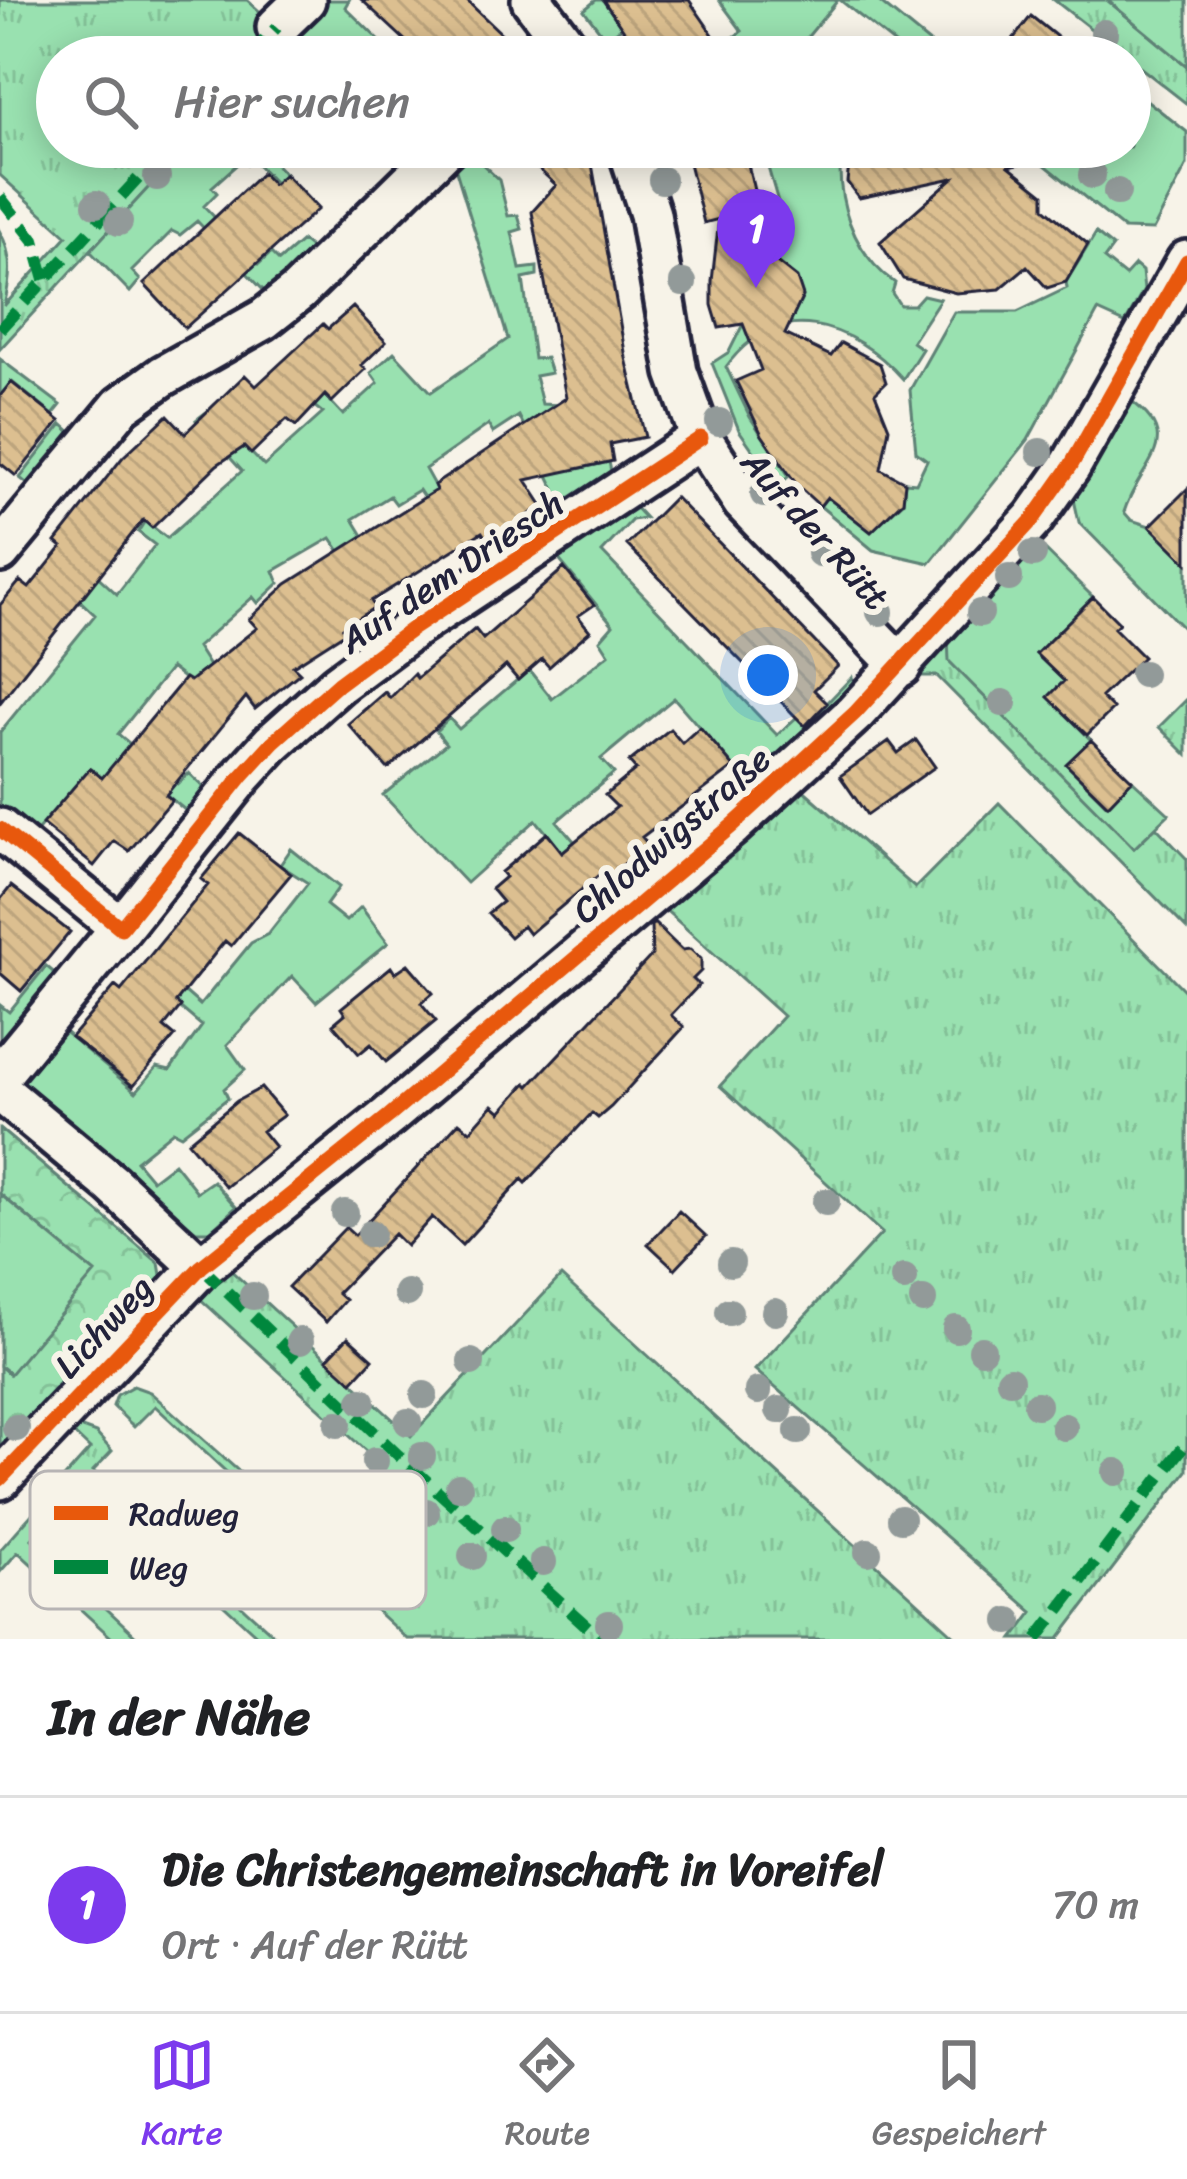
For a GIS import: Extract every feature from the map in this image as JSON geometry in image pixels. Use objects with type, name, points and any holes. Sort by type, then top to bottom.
[{"type":"street","points":[[532,0],[552,36]]},
{"type":"street","points":[[0,551],[122,406],[164,376],[248,329],[298,292],[425,168]]},
{"type":"street","name":"Auf der Rütt","points":[[635,168],[650,214],[677,372],[701,438],[743,502],[901,666]]},
{"type":"street","name":"Chlodwigstraße","points":[[200,1267],[389,1116],[733,825],[901,666],[1034,518],[1070,466],[1187,261]]},
{"type":"street","name":"Auf dem Driesch","points":[[0,1075],[273,742],[338,684],[412,629],[701,438]]},
{"type":"street","points":[[0,829],[121,928]]},
{"type":"street","name":"Lichweg","points":[[0,1091],[50,1130],[200,1267],[0,1479]]},
{"type":"green space","points":[[0,0],[247,0],[287,36],[36,36],[36,168],[167,168],[0,349],[0,232],[10,269],[4,306],[67,236],[0,175]]},
{"type":"green space","points":[[327,0],[349,0],[345,7],[375,36],[287,36]]},
{"type":"green space","points":[[603,0],[622,27],[604,36],[584,10]]},
{"type":"green space","points":[[719,0],[838,0],[808,36],[735,36],[742,31]]},
{"type":"green space","points":[[840,0],[877,0],[921,36],[885,36]]},
{"type":"green space","points":[[1054,0],[1107,0],[1151,36],[1100,36]]},
{"type":"green space","points":[[1107,0],[1187,0],[1187,66]]},
{"type":"green space","points":[[1151,36],[1187,66],[1187,104],[1151,76]]},
{"type":"green space","points":[[1151,104],[1187,132],[1187,165],[1153,230],[1124,229],[1049,168],[1151,168]]},
{"type":"green space","points":[[167,168],[233,168],[212,187],[217,193],[204,206],[259,264],[271,253],[279,261],[302,241],[313,250],[266,293],[197,221],[180,235],[172,231],[132,271],[140,280],[130,292],[90,251]]},
{"type":"green space","points":[[261,168],[279,168],[285,174],[275,183]]},
{"type":"green space","points":[[455,168],[486,168],[499,180],[508,216],[518,215],[522,229],[512,232],[520,269],[537,267],[537,276],[523,279],[534,359],[546,358],[551,373],[535,376],[542,404],[559,405],[578,469],[609,462],[612,476],[564,508],[519,416],[493,433],[488,425],[425,469],[446,507],[435,514],[419,490],[396,504],[390,496],[353,519],[387,575],[340,551],[331,538],[274,571],[279,583],[258,603],[253,597],[197,647],[228,696],[217,704],[171,668],[118,734],[178,784],[189,773],[208,791],[191,815],[135,769],[117,791],[90,768],[34,835],[0,808],[0,732],[95,615],[75,596],[93,572],[117,594],[155,545],[138,532],[145,521],[167,538],[242,471],[196,420],[209,410],[264,466],[323,413],[314,406],[293,361],[343,415],[378,383],[371,373],[394,352],[431,392],[508,339]]},
{"type":"green space","points":[[768,168],[840,168],[849,222],[867,256],[895,283],[892,293],[900,305],[914,305],[923,295],[940,299],[912,342],[922,349],[903,379],[861,344],[815,325],[768,331],[746,345],[726,367],[750,417],[789,476],[778,486],[739,430],[712,363],[729,352],[743,324],[793,316],[803,297],[795,277],[765,253],[762,236],[771,234],[769,209],[779,205]]},
{"type":"green space","points":[[1096,233],[1113,247],[1104,259],[1125,276],[1135,265],[1142,271],[1144,290],[1125,323],[1098,311],[1028,440],[930,563],[873,550],[820,506],[827,497],[871,531],[903,502],[905,482],[916,483],[927,460],[916,452],[910,390],[954,312],[1017,312],[1067,288],[1066,282]]},
{"type":"green space","points":[[0,359],[61,405],[53,415],[12,382],[0,396]]},
{"type":"green space","points":[[1130,400],[1147,415],[1157,440],[1124,512],[1131,520],[1150,526],[1187,563],[1187,632],[1079,522],[1073,495]]},
{"type":"green space","points":[[62,424],[73,434],[30,486],[20,478]]},
{"type":"green space","points":[[633,505],[645,518],[632,520],[602,552],[777,735],[797,717],[806,725],[852,677],[854,683],[799,740],[748,783],[674,698],[601,759],[614,773],[557,821],[575,842],[563,853],[536,820],[466,883],[383,795],[446,744],[436,731],[449,718],[459,729],[529,670],[552,699],[609,654],[600,640],[613,625],[557,557]]},
{"type":"green space","points":[[1035,540],[1093,597],[1036,654],[1064,681],[1049,697],[1091,740],[1067,765],[1107,805],[1132,780],[1169,814],[1134,848],[949,661],[948,638]]},
{"type":"green space","points":[[948,638],[1134,848],[1156,827],[1187,859],[1187,929],[937,676],[914,676]]},
{"type":"green space","points":[[1187,699],[1187,755],[1159,727]]},
{"type":"green space","points":[[800,787],[915,888],[999,803],[1187,993],[1187,1471],[1059,1639],[1013,1639],[1033,1612],[755,1370],[882,1233],[720,1086],[783,1016],[660,905]]},
{"type":"green space","points":[[291,849],[339,887],[326,905],[346,921],[361,907],[388,943],[316,1002],[292,976],[227,1045],[245,1070],[224,1089],[228,1098],[181,1135],[173,1131],[136,1161],[152,1180],[174,1163],[197,1192],[213,1181],[236,1207],[210,1231],[196,1231],[15,1083],[60,1028],[136,1092],[157,1067],[170,1070],[202,1026],[150,982],[160,970],[200,1005],[251,943],[268,934],[308,883],[280,865]]},
{"type":"green space","points":[[46,966],[58,976],[0,1045],[0,1005],[9,1012]]},
{"type":"green space","points":[[0,1129],[159,1263],[162,1281],[0,1458],[0,1366],[9,1374],[94,1273],[0,1194]]},
{"type":"green space","points":[[0,1194],[95,1273],[10,1374],[0,1366]]},
{"type":"green space","points":[[226,1266],[411,1436],[561,1276],[958,1639],[407,1639],[375,1609],[426,1609],[426,1471],[378,1471],[379,1463],[195,1294]]},
{"type":"green space","points":[[133,1386],[150,1392],[239,1471],[225,1471],[155,1406],[134,1427],[113,1406],[117,1395]]},
{"type":"green space","points":[[79,1427],[96,1433],[112,1451],[93,1471],[70,1471],[90,1449],[71,1431]]},
{"type":"green space","points":[[30,1516],[30,1563],[18,1552],[0,1572],[0,1550]]},
{"type":"green space","points":[[80,1609],[107,1609],[139,1639],[113,1639]]},
{"type":"green space","points":[[228,1609],[245,1609],[278,1639],[261,1639]]},
{"type":"building","points":[[362,0],[466,0],[504,36],[401,36]]},
{"type":"building","points":[[603,0],[689,0],[714,36],[628,36]]},
{"type":"building","points":[[1031,16],[1056,36],[1015,36]]},
{"type":"building","points":[[538,168],[593,168],[645,437],[610,444],[613,461],[526,480],[543,506],[488,541],[482,532],[371,601],[375,607],[293,666],[300,673],[255,709],[246,697],[166,795],[172,800],[129,851],[114,841],[94,866],[42,824],[90,768],[102,778],[185,678],[190,681],[257,628],[249,619],[287,584],[436,490],[434,485],[566,398],[532,212],[556,185]]},
{"type":"building","points":[[690,168],[749,168],[769,256],[797,278],[803,296],[785,334],[831,356],[841,343],[880,364],[886,382],[875,393],[889,428],[881,469],[905,482],[903,501],[871,532],[827,497],[820,506],[797,485],[762,435],[736,381],[761,370],[743,324],[719,328],[712,281],[719,219],[704,223]]},
{"type":"building","points":[[849,168],[1012,168],[1044,194],[1044,208],[1088,244],[1066,282],[1047,288],[1027,266],[1000,289],[956,293],[903,279],[880,242],[953,178],[859,198],[847,182]]},
{"type":"building","points":[[262,173],[273,185],[285,174],[318,209],[185,328],[144,284]]},
{"type":"building","points":[[353,307],[386,342],[362,365],[366,369],[332,402],[325,395],[296,426],[287,419],[251,454],[244,447],[217,465],[152,528],[143,520],[0,703],[0,605],[20,581],[29,588],[62,547],[56,542],[123,457],[168,415],[185,433],[245,375],[256,386],[323,324],[328,329]]},
{"type":"building","points":[[11,382],[60,421],[16,476],[0,463],[0,396]]},
{"type":"building","points":[[1187,489],[1187,563],[1150,526]]},
{"type":"building","points":[[675,497],[838,666],[814,690],[827,703],[805,726],[627,545]]},
{"type":"building","points":[[564,568],[594,605],[578,616],[590,631],[549,667],[542,659],[518,680],[506,666],[388,769],[348,724],[385,692],[390,698],[414,674],[417,678],[475,629],[483,639]]},
{"type":"building","points":[[1093,597],[1119,623],[1114,628],[1143,657],[1101,697],[1113,709],[1087,735],[1048,697],[1064,681],[1036,654]]},
{"type":"building","points":[[700,727],[734,767],[642,837],[648,844],[606,879],[601,873],[529,934],[523,926],[510,937],[488,913],[502,902],[491,889],[505,877],[501,872],[547,833],[562,852],[617,807],[605,795],[636,770],[629,762],[670,729],[682,743]]},
{"type":"building","points":[[916,740],[935,767],[867,815],[840,776],[889,741],[898,753]]},
{"type":"building","points":[[1091,740],[1132,780],[1108,805],[1066,764]]},
{"type":"building","points":[[239,833],[291,874],[231,946],[225,941],[176,1002],[181,1006],[164,1027],[175,1036],[133,1086],[71,1037],[115,986],[121,991],[208,885],[201,879]]},
{"type":"building","points":[[11,886],[70,932],[21,991],[0,973],[0,900]]},
{"type":"building","points":[[654,923],[682,950],[690,949],[701,959],[701,971],[693,979],[699,985],[671,1015],[684,1027],[611,1107],[598,1118],[592,1113],[462,1245],[432,1217],[406,1246],[394,1234],[337,1293],[345,1300],[326,1322],[288,1287],[346,1227],[355,1235],[459,1122],[470,1131],[493,1105],[501,1112],[526,1083],[529,1086],[652,955]]},
{"type":"building","points":[[408,964],[433,993],[421,1003],[436,1021],[386,1062],[371,1044],[359,1054],[333,1024],[345,1014],[341,1008],[391,967],[395,973]]},
{"type":"building","points":[[261,1088],[284,1115],[262,1131],[275,1147],[226,1187],[188,1142],[237,1101]]},
{"type":"building","points":[[679,1211],[706,1236],[675,1269],[648,1244]]},
{"type":"building","points":[[348,1337],[373,1359],[352,1382],[327,1359]]},
{"type":"marked path","points":[[269,36],[277,27]]},
{"type":"marked path","points":[[0,329],[148,168]]},
{"type":"marked path","points":[[0,197],[34,240],[45,280]]},
{"type":"marked path","points":[[201,1267],[416,1471]]},
{"type":"marked path","points":[[1037,1639],[1187,1442]]},
{"type":"marked path","points":[[426,1480],[601,1639]]},
{"type":"cycle path","points":[[0,1479],[201,1267],[389,1116],[733,825],[855,713],[1034,518],[1070,467],[1187,261]]},
{"type":"cycle path","points":[[0,829],[121,928],[242,776],[338,684],[412,629],[701,438]]},
{"type":"place","name":"Die Christengemeinschaft in Voreifel","points":[[756,288]]}]
